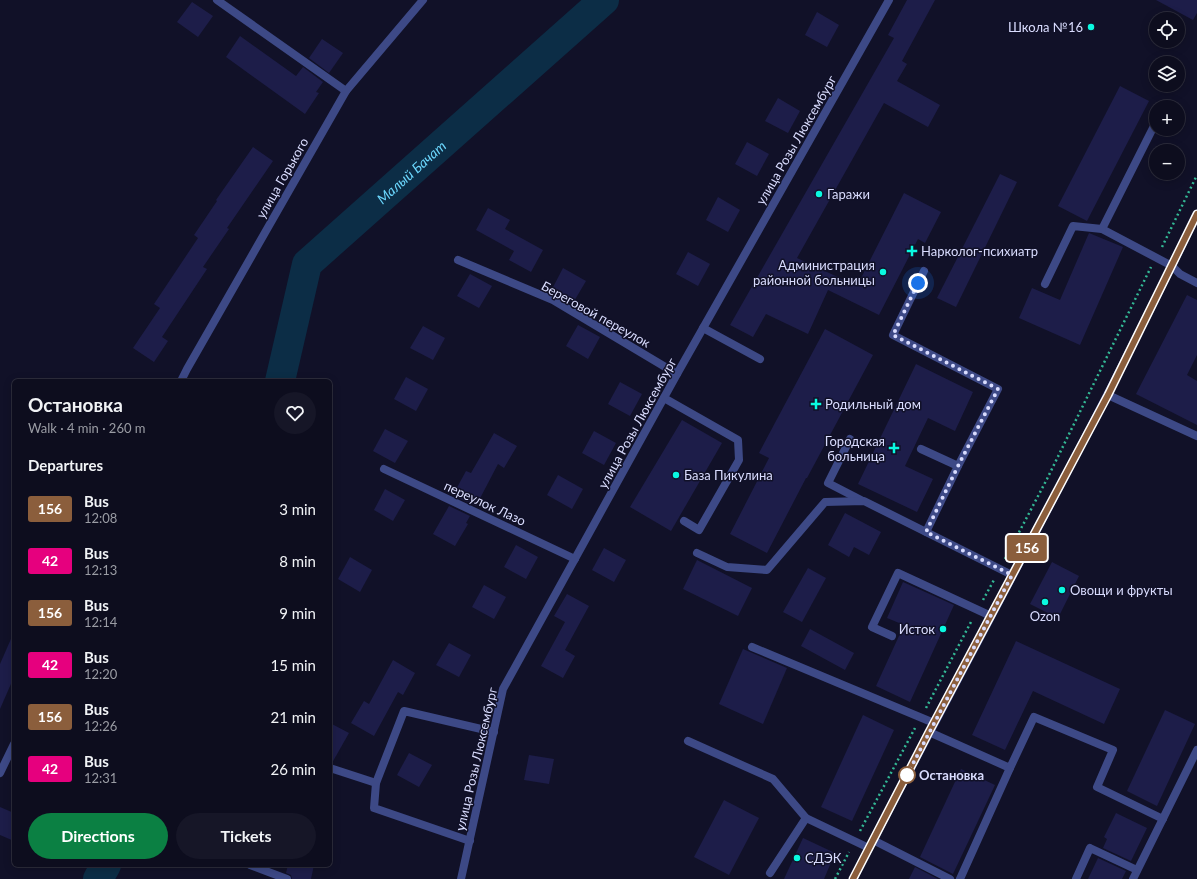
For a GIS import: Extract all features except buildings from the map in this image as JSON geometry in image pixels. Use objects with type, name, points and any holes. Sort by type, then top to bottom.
[{"type":"street","points":[[217,0],[346,91]]},
{"type":"street","name":"улица Горького","points":[[182,379],[186,369],[346,91],[423,0]]},
{"type":"street","name":"улица Розы Люксембург","points":[[462,879],[503,689],[677,374],[889,0]]},
{"type":"street","points":[[1102,229],[1149,136]]},
{"type":"street","points":[[853,879],[929,732],[1108,395],[1197,214]]},
{"type":"street","points":[[1045,284],[1073,226],[1102,229],[1172,266],[1180,274],[1197,283]]},
{"type":"street","name":"Береговой переулок","points":[[458,260],[553,300],[677,374]]},
{"type":"street","points":[[924,270],[893,335],[998,389],[926,532]]},
{"type":"street","points":[[703,328],[760,358]]},
{"type":"street","points":[[1108,395],[1197,436]]},
{"type":"street","points":[[664,398],[738,440],[739,460],[699,530],[684,522]]},
{"type":"street","points":[[850,439],[828,484],[1012,575]]},
{"type":"street","points":[[921,449],[958,466]]},
{"type":"street","name":"переулок Лазо","points":[[384,469],[575,559]]},
{"type":"street","points":[[697,553],[727,567],[767,570],[825,502],[864,501]]},
{"type":"street","points":[[892,636],[872,626],[898,573],[991,616]]},
{"type":"street","points":[[752,647],[934,723]]},
{"type":"street","points":[[470,841],[374,808],[376,783],[404,712],[494,732]]},
{"type":"street","points":[[960,879],[1034,717],[1113,750],[1097,788],[1163,819]]},
{"type":"street","points":[[929,732],[1010,768]]},
{"type":"street","points":[[688,741],[773,779],[806,818],[869,848]]},
{"type":"street","points":[[0,773],[12,748]]},
{"type":"street","points":[[1133,879],[1197,750]]},
{"type":"street","points":[[332,769],[376,783]]},
{"type":"street","points":[[770,873],[806,818]]},
{"type":"street","points":[[873,840],[950,879]]},
{"type":"street","points":[[1076,879],[1090,848],[1137,870]]},
{"type":"street","points":[[255,867],[287,879]]},
{"type":"path","points":[[835,879],[1047,479],[1197,175]]},
{"type":"waterway","name":"Малый Бачат","points":[[280,379],[307,264],[604,0]]},
{"type":"waterway","name":"Малый Бачат","points":[[98,879],[105,867]]},
{"type":"bus line","name":"156","points":[[853,879],[929,732],[1108,395],[1197,214]]},
{"type":"place","name":"Школа №16","points":[[1091,27]]},
{"type":"place","name":"Гаражи","points":[[819,194]]},
{"type":"place","name":"Нарколог-психиатр","points":[[912,251]]},
{"type":"place","name":"Администрация районной больницы","points":[[883,272]]},
{"type":"place","name":"Родильный дом","points":[[816,404]]},
{"type":"place","name":"Городская больница","points":[[894,448]]},
{"type":"place","name":"База Пикулина","points":[[676,475]]},
{"type":"place","name":"Овощи и фрукты","points":[[1062,590]]},
{"type":"place","name":"Ozon","points":[[1045,602]]},
{"type":"place","name":"Исток","points":[[943,629]]},
{"type":"place","name":"Остановка","points":[[907,775]]},
{"type":"place","name":"СДЭК","points":[[797,858]]},
{"type":"route","points":[[907,775],[1012,575],[926,532],[998,389],[893,335],[918,283]]}]
